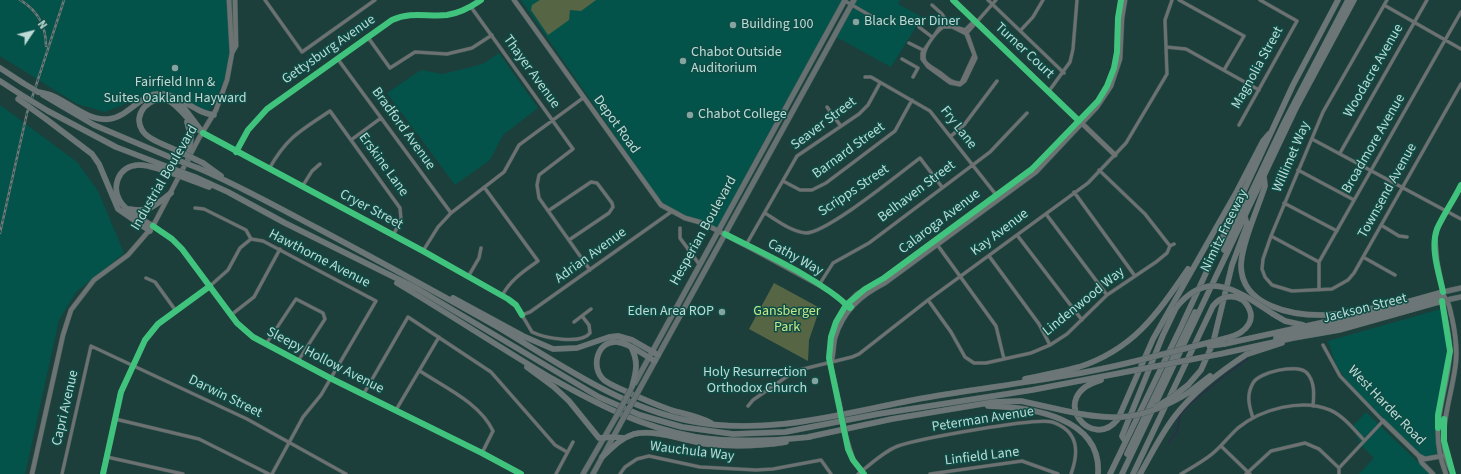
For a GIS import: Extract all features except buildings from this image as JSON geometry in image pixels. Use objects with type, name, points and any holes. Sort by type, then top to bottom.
[{"type":"highway","name":"Nimitz Freeway","points":[[1110,474],[1168,354],[1293,85],[1338,0]]},
{"type":"highway","points":[[1266,145],[1272,141],[1345,0]]},
{"type":"highway","points":[[1118,474],[1284,123],[1348,0]]},
{"type":"highway","name":"Nimitz Freeway","points":[[1122,474],[1310,80],[1354,0]]},
{"type":"highway","points":[[0,68],[38,92],[75,109],[103,119],[120,116],[154,95],[167,95],[205,114],[214,115]]},
{"type":"highway","points":[[1,82],[46,120],[92,154],[99,164],[118,209],[151,229]]},
{"type":"highway","points":[[19,96],[116,147],[240,198],[416,288],[606,401],[654,420],[697,430],[741,434],[792,431],[878,414],[1032,390],[1220,354],[1293,338]]},
{"type":"highway","points":[[52,98],[94,125],[172,158],[214,169],[224,179],[418,282],[612,393],[665,415],[717,425],[761,426],[789,424],[922,398],[1064,377],[1226,341],[1310,326],[1379,309]]},
{"type":"highway","points":[[201,166],[176,150],[146,134],[142,130],[139,120],[144,108],[150,102],[158,99],[170,102],[197,130],[203,133]]},
{"type":"highway","points":[[178,100],[203,133]]},
{"type":"highway","points":[[183,114],[191,132],[188,160]]},
{"type":"highway","points":[[1136,370],[1090,383],[1084,387],[1077,396],[1075,402],[1076,416],[1081,423],[1094,429],[1105,429],[1115,423],[1118,419],[1153,338],[1263,141],[1271,132]]},
{"type":"highway","points":[[151,229],[127,209],[119,199],[116,187],[117,180],[125,169],[141,165],[167,169]]},
{"type":"highway","points":[[1264,177],[1265,186],[1242,258],[1242,272],[1250,292],[1270,305],[1299,313],[1327,315],[1375,308],[1379,309]]},
{"type":"highway","points":[[127,209],[140,211],[151,208],[171,193]]},
{"type":"highway","points":[[1145,413],[1175,395],[1188,385],[1200,370],[1214,343],[1232,265],[1247,225],[1245,217]]},
{"type":"highway","points":[[1013,384],[1025,379],[1078,367],[1099,359],[1128,341],[1142,330],[1155,314],[1205,245]]},
{"type":"highway","points":[[358,259],[502,350],[606,408],[636,421],[666,430],[695,436],[733,441],[810,437]]},
{"type":"highway","points":[[418,282],[473,307],[523,336],[553,349],[569,350],[618,336],[627,338],[658,355]]},
{"type":"highway","points":[[1125,441],[1122,436],[1160,342],[1176,308],[1190,294],[1202,288],[1216,285],[1237,291],[1285,321],[1310,326]]},
{"type":"highway","points":[[1133,474],[1213,306],[1221,298],[1234,296],[1243,300],[1248,306],[1250,322],[1246,330],[1226,341]]},
{"type":"highway","points":[[1239,350],[1286,335],[1367,318],[1444,297]]},
{"type":"highway","name":"Jackson Street","points":[[1379,309],[1444,297]]},
{"type":"highway","name":"Jackson Street","points":[[1293,338],[1339,330],[1444,297]]},
{"type":"highway","points":[[602,457],[624,438],[646,433],[686,441],[726,446],[771,444],[797,441],[892,418],[994,402],[1021,401],[1093,417],[1112,418],[1145,413],[1155,411],[1170,404],[1188,393],[1226,364],[1247,354],[1276,346],[1293,338]]},
{"type":"highway","points":[[655,361],[631,347],[612,342],[600,351],[596,359],[596,367],[605,380],[643,400],[671,410],[701,418],[717,425]]},
{"type":"highway","points":[[631,347],[637,363],[632,388]]},
{"type":"highway","points":[[502,350],[554,387],[574,406],[599,437],[602,439],[613,437],[624,438]]},
{"type":"highway","points":[[1140,474],[1166,428],[1182,408],[1217,375],[1247,354]]},
{"type":"highway","points":[[975,406],[1030,410],[1049,414],[1060,419],[1080,431],[1092,443],[1098,460],[1098,474]]},
{"type":"main road","name":"Hesperian Boulevard","points":[[583,474],[616,417],[845,0]]},
{"type":"main road","name":"Hesperian Boulevard","points":[[593,474],[853,2]]},
{"type":"main road","points":[[1444,297],[1461,288]]},
{"type":"main road","points":[[1444,297],[1461,296]]},
{"type":"street","name":"Industrial Boulevard","points":[[32,474],[63,335],[71,310],[94,280],[128,255],[151,229],[214,115],[227,80],[232,53],[229,0]]},
{"type":"street","name":"Industrial Boulevard","points":[[232,53],[236,46],[237,31],[235,0]]},
{"type":"street","points":[[265,0],[302,52],[375,0]]},
{"type":"street","name":"Gettysburg Avenue","points":[[236,152],[248,130],[267,109],[392,20],[405,15],[446,15],[471,7],[481,0]]},
{"type":"street","name":"Depot Road","points":[[514,0],[652,194],[671,212],[684,218],[703,223],[725,234]]},
{"type":"street","points":[[845,0],[853,2],[871,16],[874,22]]},
{"type":"street","name":"Turner Court","points":[[953,0],[1115,155]]},
{"type":"street","points":[[988,0],[1064,73]]},
{"type":"street","points":[[966,32],[996,0]]},
{"type":"street","points":[[1020,31],[1033,17],[1043,0]]},
{"type":"street","points":[[1049,91],[1064,73],[1070,62],[1073,50],[1077,0]]},
{"type":"street","name":"Calaroga Avenue","points":[[1081,123],[1098,101],[1107,86],[1114,68],[1118,47],[1118,22],[1121,0]]},
{"type":"street","name":"Calaroga Avenue","points":[[861,473],[850,452],[831,363],[835,339],[848,307],[885,283],[997,197],[1036,172],[1105,97],[1116,74],[1121,50],[1122,18],[1125,0]]},
{"type":"street","name":"Kay Avenue","points":[[748,406],[753,400],[788,374],[859,354],[928,300],[1088,183],[1126,143],[1167,74],[1165,20],[1172,0]]},
{"type":"street","points":[[1179,0],[1244,36],[1224,70]]},
{"type":"street","name":"Magnolia Street","points":[[1239,125],[1297,21],[1260,0]]},
{"type":"street","name":"Willimet Way","points":[[1319,290],[1292,291],[1272,285],[1265,277],[1262,268],[1263,259],[1284,203],[1323,112],[1387,0]]},
{"type":"street","name":"Woodacre Avenue","points":[[1340,153],[1427,0]]},
{"type":"street","points":[[932,5],[942,14],[949,26]]},
{"type":"street","points":[[1384,5],[1461,48]]},
{"type":"street","name":"Thayer Avenue","points":[[471,7],[573,149],[545,170],[538,180],[537,190],[539,198],[548,211]]},
{"type":"street","name":"Broadmore Avenue","points":[[1319,262],[1461,12]]},
{"type":"street","points":[[919,27],[933,37]]},
{"type":"street","points":[[913,77],[924,61],[924,50],[933,37],[943,27],[957,27],[966,32],[974,58],[961,83],[949,80],[924,61]]},
{"type":"street","points":[[368,36],[390,68],[415,52],[447,54],[472,48],[492,35]]},
{"type":"street","points":[[908,43],[924,50]]},
{"type":"street","points":[[1166,47],[1186,49],[1259,90]]},
{"type":"street","name":"Bradford Avenue","points":[[337,58],[451,213]]},
{"type":"street","points":[[902,60],[918,68]]},
{"type":"street","name":"Fry Lane","points":[[865,77],[871,77],[930,111],[951,136],[997,197]]},
{"type":"street","points":[[951,136],[964,125],[997,81]]},
{"type":"street","name":"Seaver Street","points":[[746,245],[797,156],[840,125],[859,114],[868,105],[880,83]]},
{"type":"street","name":"Townsend Avenue","points":[[1319,290],[1332,289],[1348,280],[1364,257],[1461,84]]},
{"type":"street","points":[[423,251],[438,227],[451,213],[504,172],[519,145],[583,98]]},
{"type":"street","name":"Barnard Street","points":[[783,180],[800,190],[812,190],[826,183],[895,131],[912,100]]},
{"type":"street","points":[[827,107],[840,125]]},
{"type":"street","name":"Erskine Lane","points":[[269,170],[278,153],[291,138],[330,111],[400,208],[401,219],[393,236]]},
{"type":"street","name":"Belhaven Street","points":[[819,285],[833,263],[869,243],[972,164],[990,152],[1027,113]]},
{"type":"street","points":[[351,140],[381,118]]},
{"type":"street","name":"Cryer Street","points":[[203,133],[269,170],[423,251],[513,302],[532,332],[536,334],[557,339],[585,337],[590,333],[589,325],[582,316]]},
{"type":"street","points":[[1312,138],[1461,219]]},
{"type":"street","name":"Scripps Street","points":[[765,213],[799,232],[814,232],[850,210],[920,158],[942,187]]},
{"type":"street","points":[[302,187],[312,171],[320,164]]},
{"type":"street","points":[[1100,170],[1145,214],[1170,246]]},
{"type":"street","points":[[1298,170],[1354,200]]},
{"type":"street","points":[[569,240],[609,213],[613,207],[597,183],[591,182],[548,211],[590,270]]},
{"type":"street","points":[[1446,474],[1440,456],[1438,441],[1438,415],[1450,351],[1444,297],[1435,242],[1437,229],[1448,212],[1461,185]]},
{"type":"street","points":[[484,187],[538,261],[515,278],[506,287],[502,296]]},
{"type":"street","points":[[1074,192],[1135,276]]},
{"type":"street","points":[[1284,203],[1337,231]]},
{"type":"street","points":[[103,474],[121,392],[140,348],[151,331],[210,286],[228,270],[240,248],[251,239],[246,230],[204,209],[195,208]]},
{"type":"street","name":"Adrian Avenue","points":[[522,315],[530,312],[671,212]]},
{"type":"street","points":[[1046,214],[1107,295]]},
{"type":"street","points":[[1382,226],[1399,236],[1407,236]]},
{"type":"street","points":[[680,228],[680,238],[699,264]]},
{"type":"street","name":"Sleepy Hollow Avenue","points":[[151,229],[178,244],[231,315],[247,333],[363,395],[396,410],[521,474]]},
{"type":"street","name":"Cathy Way","points":[[725,234],[819,285],[837,296],[848,307]]},
{"type":"street","points":[[1017,235],[1082,320]]},
{"type":"street","points":[[1271,236],[1319,262],[1319,290]]},
{"type":"street","name":"Hawthorne Avenue","points":[[251,239],[263,241],[376,300],[330,378]]},
{"type":"street","points":[[936,243],[996,326],[1004,359]]},
{"type":"street","name":"Lindenwood Way","points":[[928,300],[951,332],[962,353],[974,363],[986,363],[1031,353],[1050,345],[1067,334],[1107,295],[1167,253],[1170,246],[1174,244]]},
{"type":"street","points":[[468,277],[480,258],[481,248]]},
{"type":"street","points":[[231,315],[254,297],[280,250]]},
{"type":"street","points":[[989,256],[1039,324],[1050,345]]},
{"type":"street","points":[[1364,257],[1395,275]]},
{"type":"street","points":[[146,278],[155,282],[176,311]]},
{"type":"street","points":[[1444,297],[1456,348],[1455,368],[1444,425],[1446,455],[1453,474]]},
{"type":"street","points":[[266,344],[296,299],[323,314],[326,318],[298,360]]},
{"type":"street","points":[[574,322],[591,309]]},
{"type":"street","points":[[363,395],[408,317],[491,372],[555,445],[567,452]]},
{"type":"street","points":[[396,410],[439,337]]},
{"type":"street","name":"West Harder Road","points":[[1323,345],[1340,376],[1419,456],[1425,459],[1446,455]]},
{"type":"street","name":"Darwin Street","points":[[91,346],[247,419],[346,474]]},
{"type":"street","name":"Capri Avenue","points":[[62,474],[91,346]]},
{"type":"street","points":[[1253,418],[1248,398],[1253,382],[1264,374],[1286,369],[1300,369],[1307,373],[1314,388],[1314,406]]},
{"type":"street","points":[[420,371],[473,406],[488,422],[493,431],[482,453]]},
{"type":"street","points":[[115,419],[199,439],[270,474],[303,417],[321,395],[330,378]]},
{"type":"street","points":[[1181,474],[1211,455],[1238,429],[1253,418],[1286,407],[1314,406],[1330,410],[1338,415],[1364,440]]},
{"type":"street","points":[[1339,474],[1339,468],[1383,421]]},
{"type":"street","name":"Peterman Avenue","points":[[861,473],[899,446],[960,433],[1033,422],[1051,422],[1062,426],[1074,441],[1077,452],[1071,474]]},
{"type":"street","points":[[556,474],[573,442]]},
{"type":"street","points":[[1221,446],[1248,473],[1271,451],[1305,443],[1319,449],[1339,468]]},
{"type":"street","name":"Wauchula Way","points":[[620,474],[637,459],[649,456],[700,467],[756,470],[773,469],[821,460],[831,474]]},
{"type":"street","points":[[1419,456],[1422,463],[1432,474]]},
{"type":"street","points":[[107,457],[183,474]]},
{"type":"street","name":"Linfield Lane","points":[[930,474],[1022,461],[1058,474]]},
{"type":"shaded area","points":[[0,0],[235,0],[232,64],[209,111],[168,93],[149,94],[105,112],[77,104],[0,56]]},
{"type":"shaded area","name":"Chabot College","points":[[521,0],[843,0],[720,222],[718,231],[671,212],[652,194],[642,174]]},
{"type":"shaded area","points":[[857,0],[900,0],[898,4],[922,17],[891,67],[836,37]]},
{"type":"shaded area","points":[[499,53],[538,108],[503,135],[490,160],[455,185],[387,93],[421,70],[443,74],[483,64]]},
{"type":"shaded area","points":[[0,105],[77,162],[98,191],[124,253],[76,292],[59,320],[25,474],[0,474]]},
{"type":"shaded area","points":[[1441,309],[1446,339],[1446,364],[1437,410],[1435,434],[1438,454],[1427,457],[1420,455],[1353,389],[1336,365],[1328,341]]},
{"type":"shaded area","points":[[1366,412],[1431,474],[1359,474],[1374,458],[1362,446],[1352,427]]},
{"type":"green space","points":[[540,0],[596,0],[581,11],[570,10],[569,20],[548,35],[531,10],[532,5]]},
{"type":"green space","name":"Gansberger Park","points":[[774,283],[820,308],[809,340],[808,361],[749,329]]},
{"type":"waterway","points":[[1168,443],[1177,432],[1180,415],[1191,403],[1248,359]]},
{"type":"railway","points":[[20,0],[26,4],[39,19],[46,39],[46,46]]},
{"type":"railway","points":[[0,233],[27,113],[64,0]]},
{"type":"cycle path","points":[[236,152],[248,130],[267,109],[392,20],[399,17],[413,15],[452,14],[481,0]]},
{"type":"cycle path","points":[[953,0],[1079,121]]},
{"type":"cycle path","points":[[864,474],[853,460],[848,449],[829,358],[831,337],[836,322],[846,305],[865,289],[884,278],[1032,169],[1098,101],[1107,86],[1114,68],[1117,52],[1118,18],[1121,0]]},
{"type":"cycle path","points":[[203,133],[423,251],[508,299],[516,305],[522,315]]},
{"type":"cycle path","points":[[1443,292],[1436,260],[1434,244],[1435,236],[1439,224],[1461,185]]},
{"type":"cycle path","points":[[153,226],[172,239],[182,249],[237,323],[253,337],[330,378],[482,453],[521,474]]},
{"type":"cycle path","points":[[725,234],[774,258],[807,277],[837,297],[850,308],[851,307]]},
{"type":"cycle path","points":[[103,474],[121,392],[145,340],[158,324],[210,286]]},
{"type":"cycle path","points":[[1438,428],[1438,415],[1450,351],[1442,301]]},
{"type":"cycle path","points":[[1444,419],[1444,441],[1453,474]]},
{"type":"place","name":"Black Bear Diner","points":[[856,22]]},
{"type":"place","name":"Building 100","points":[[733,25]]},
{"type":"place","name":"Chabot Outside Auditorium","points":[[683,61]]},
{"type":"place","name":"Fairfield Inn & Suites Oakland Hayward","points":[[175,68]]},
{"type":"place","name":"Chabot College","points":[[690,115]]},
{"type":"place","name":"Eden Area ROP","points":[[722,312]]},
{"type":"place","name":"Holy Resurrection Orthodox Church","points":[[815,381]]}]
